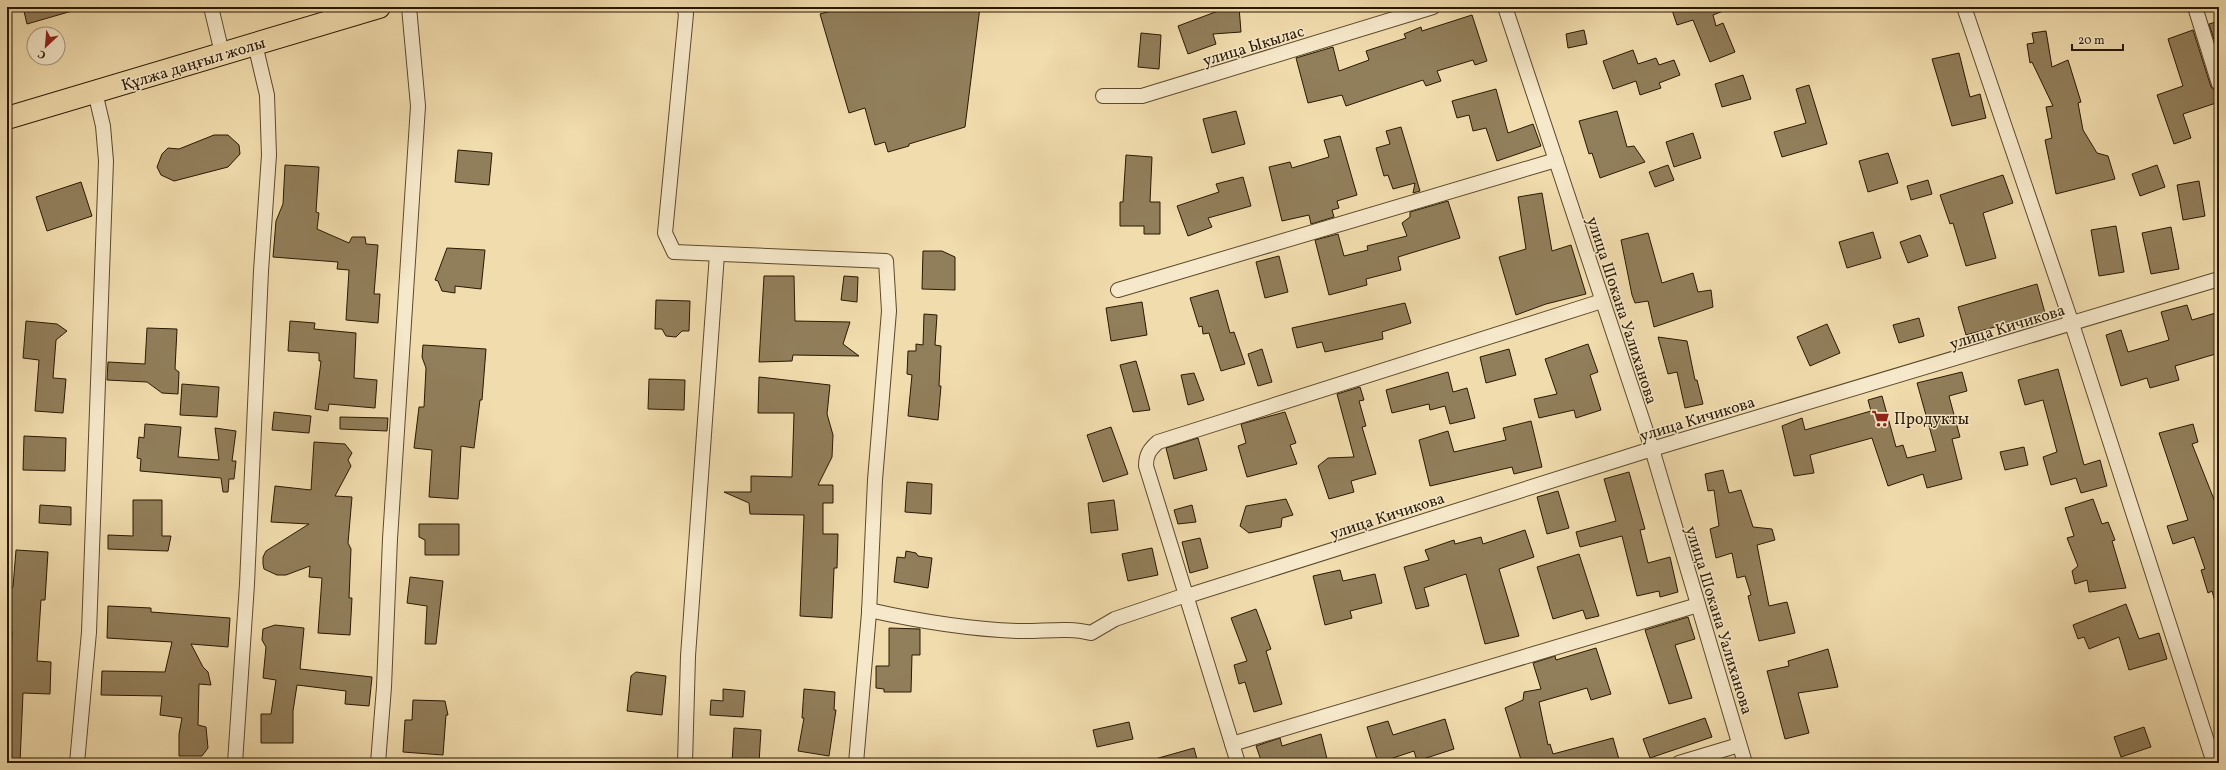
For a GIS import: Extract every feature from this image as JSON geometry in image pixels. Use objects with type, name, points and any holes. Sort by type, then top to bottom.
[{"type":"main road","name":"Құлжа даңғыл жолы","points":[[7,118],[378,7]]},
{"type":"street","points":[[211,7],[222,53]]},
{"type":"street","points":[[378,763],[384,687],[390,539],[418,106],[408,7]]},
{"type":"street","points":[[684,7],[686,14],[666,234],[674,252],[886,260],[889,312],[875,480],[869,610],[856,763]]},
{"type":"street","name":"улица Ыкылас","points":[[1103,96],[1142,96],[1433,7]]},
{"type":"street","name":"улица Шокана Уалиханова","points":[[1505,7],[1652,449],[1745,763]]},
{"type":"street","points":[[1964,7],[2072,324],[2214,763]]},
{"type":"street","points":[[2195,7],[2219,84]]},
{"type":"street","points":[[235,763],[247,584],[261,279],[269,155],[267,95],[255,44]]},
{"type":"street","points":[[77,763],[89,632],[106,161],[103,126],[95,92]]},
{"type":"street","points":[[1118,290],[1556,160]]},
{"type":"street","points":[[685,763],[688,656],[717,254]]},
{"type":"street","name":"улица Кичикова","points":[[869,610],[930,624],[1017,631],[1080,630],[1091,633],[1115,619],[1186,595],[1652,449],[2219,279]]},
{"type":"street","points":[[1238,763],[1146,466],[1146,457],[1150,449],[1158,442],[1602,302]]},
{"type":"street","points":[[1232,744],[1698,605]]},
{"type":"street","points":[[1679,763],[1739,745]]},
{"type":"building","points":[[23,7],[72,7],[72,11],[27,24]]},
{"type":"building","points":[[846,7],[980,7],[965,127],[888,152],[885,142],[875,145],[865,108],[849,113],[820,14]]},
{"type":"building","points":[[1218,7],[1239,7],[1241,32],[1213,34],[1216,44],[1188,54],[1178,26],[1218,11]]},
{"type":"building","points":[[1671,7],[1726,7],[1726,10],[1713,15],[1716,26],[1723,23],[1735,52],[1710,62],[1693,20],[1677,25]]},
{"type":"building","points":[[1472,15],[1487,61],[1475,65],[1473,60],[1437,71],[1441,81],[1426,86],[1423,80],[1346,106],[1342,95],[1308,103],[1296,58],[1333,47],[1339,71],[1369,60],[1366,51],[1406,38],[1404,34],[1421,27],[1422,31]]},
{"type":"building","points":[[2219,21],[2219,55],[2209,24]]},
{"type":"building","points":[[1584,30],[1587,44],[1568,48],[1566,34]]},
{"type":"building","points":[[2193,30],[2211,87],[2219,92],[2219,102],[2183,114],[2191,138],[2174,144],[2157,95],[2183,86],[2168,39]]},
{"type":"building","points":[[2046,31],[2052,67],[2068,60],[2081,102],[2078,103],[2083,130],[2097,153],[2108,156],[2115,179],[2056,194],[2045,140],[2052,138],[2046,107],[2053,106],[2032,62],[2030,63],[2027,44],[2034,43],[2032,33]]},
{"type":"building","points":[[1141,33],[1161,35],[1159,69],[1138,67]]},
{"type":"building","points":[[1633,50],[1638,64],[1656,58],[1659,65],[1674,60],[1680,75],[1659,83],[1661,88],[1640,95],[1636,81],[1613,89],[1603,61]]},
{"type":"building","points":[[1959,53],[1970,97],[1980,94],[1986,118],[1952,126],[1932,59]]},
{"type":"building","points":[[1743,75],[1751,99],[1722,107],[1715,84]]},
{"type":"building","points":[[1809,85],[1827,144],[1782,157],[1774,132],[1806,123],[1796,89]]},
{"type":"building","points":[[1496,89],[1508,133],[1533,124],[1541,146],[1497,161],[1486,128],[1473,131],[1469,115],[1457,118],[1452,101]]},
{"type":"building","points":[[1236,111],[1245,144],[1212,153],[1203,119]]},
{"type":"building","points":[[1617,111],[1627,147],[1634,146],[1645,162],[1600,178],[1592,153],[1589,154],[1579,121]]},
{"type":"building","points":[[1401,127],[1420,191],[1413,193],[1415,183],[1393,189],[1388,175],[1384,176],[1376,148],[1390,144],[1386,131]]},
{"type":"building","points":[[1693,133],[1701,158],[1674,167],[1666,142]]},
{"type":"building","points":[[214,135],[228,135],[239,145],[240,154],[228,167],[174,181],[161,175],[157,167],[162,154],[168,148],[179,149]]},
{"type":"building","points":[[1340,136],[1357,195],[1337,201],[1339,208],[1332,210],[1334,217],[1311,224],[1309,215],[1282,221],[1269,167],[1290,162],[1292,168],[1329,157],[1324,140]]},
{"type":"building","points":[[458,150],[492,153],[489,185],[455,182]]},
{"type":"building","points":[[1888,153],[1898,183],[1868,192],[1859,161]]},
{"type":"building","points":[[1126,155],[1152,157],[1150,202],[1160,202],[1160,234],[1144,234],[1144,226],[1120,226],[1120,202],[1123,202]]},
{"type":"building","points":[[285,165],[319,167],[316,212],[319,213],[317,229],[349,243],[352,237],[365,237],[366,244],[378,245],[374,294],[380,294],[378,323],[346,320],[349,270],[337,269],[338,262],[273,257],[276,221],[283,204]]},
{"type":"building","points":[[1668,165],[1674,180],[1655,187],[1649,172]]},
{"type":"building","points":[[2157,165],[2165,187],[2140,196],[2132,174]]},
{"type":"building","points":[[2003,175],[2013,203],[1983,213],[1996,258],[1966,266],[1953,223],[1950,224],[1940,195]]},
{"type":"building","points":[[1243,177],[1251,206],[1208,218],[1212,227],[1188,236],[1177,206],[1219,192],[1216,184]]},
{"type":"building","points":[[1928,180],[1932,194],[1911,200],[1907,186]]},
{"type":"building","points":[[2199,181],[2205,216],[2183,220],[2177,185]]},
{"type":"building","points":[[81,182],[92,216],[47,231],[36,197]]},
{"type":"building","points":[[1542,193],[1552,251],[1571,245],[1586,294],[1546,304],[1516,315],[1499,257],[1526,249],[1518,197]]},
{"type":"building","points":[[1448,201],[1460,238],[1398,257],[1401,270],[1366,279],[1367,285],[1329,295],[1315,240],[1338,234],[1344,256],[1368,250],[1367,246],[1407,236],[1402,223],[1410,217],[1410,212]]},
{"type":"building","points":[[2116,226],[2124,272],[2099,276],[2091,230]]},
{"type":"building","points":[[2171,227],[2179,269],[2151,274],[2142,233]]},
{"type":"building","points":[[1873,232],[1881,258],[1847,268],[1839,242]]},
{"type":"building","points":[[1648,233],[1662,283],[1693,273],[1698,292],[1711,290],[1713,307],[1654,327],[1648,301],[1635,303],[1621,240]]},
{"type":"building","points":[[1920,235],[1928,256],[1908,263],[1900,242]]},
{"type":"building","points":[[447,248],[485,250],[481,289],[455,286],[455,293],[442,291],[438,281],[435,280]]},
{"type":"building","points":[[923,251],[942,251],[955,257],[955,290],[922,289]]},
{"type":"building","points":[[1279,256],[1288,292],[1265,298],[1256,262]]},
{"type":"building","points":[[764,276],[794,276],[795,321],[850,322],[843,344],[859,356],[793,355],[792,361],[759,362]]},
{"type":"building","points":[[844,276],[858,277],[857,302],[841,300]]},
{"type":"building","points":[[2037,284],[2045,313],[1966,335],[1958,307]]},
{"type":"building","points":[[1218,290],[1230,333],[1234,332],[1245,364],[1221,371],[1209,333],[1203,334],[1202,326],[1199,327],[1190,298]]},
{"type":"building","points":[[656,300],[690,301],[689,331],[682,331],[676,337],[666,336],[662,329],[655,329]]},
{"type":"building","points":[[1142,302],[1147,335],[1111,341],[1106,308]]},
{"type":"building","points":[[1405,303],[1411,323],[1382,332],[1383,339],[1325,352],[1322,342],[1297,348],[1292,328]]},
{"type":"building","points":[[2187,305],[2192,320],[2219,312],[2219,353],[2175,366],[2179,380],[2150,388],[2147,378],[2121,386],[2106,335],[2121,330],[2128,352],[2169,340],[2161,312]]},
{"type":"building","points":[[924,314],[937,315],[935,345],[941,346],[939,386],[941,386],[938,420],[908,416],[912,375],[907,374],[908,351],[916,351],[916,344],[923,345]]},
{"type":"building","points":[[1919,318],[1924,336],[1899,343],[1893,325]]},
{"type":"building","points":[[26,321],[57,324],[67,331],[56,340],[53,378],[66,379],[63,413],[35,411],[39,360],[23,358]]},
{"type":"building","points":[[290,321],[315,323],[314,329],[356,333],[354,378],[377,380],[375,408],[329,404],[328,411],[315,409],[321,361],[319,361],[319,353],[288,351]]},
{"type":"building","points":[[1827,324],[1840,353],[1810,366],[1797,337]]},
{"type":"building","points":[[147,328],[177,329],[175,369],[179,372],[178,394],[162,393],[147,382],[107,380],[108,362],[145,364]]},
{"type":"building","points":[[1658,337],[1687,341],[1695,380],[1697,380],[1703,404],[1685,408],[1677,372],[1668,374]]},
{"type":"building","points":[[1588,344],[1598,372],[1590,375],[1601,410],[1576,418],[1574,410],[1539,418],[1534,399],[1557,394],[1545,359]]},
{"type":"building","points":[[423,345],[486,349],[482,400],[480,400],[474,448],[461,446],[458,499],[429,497],[432,450],[414,448],[419,407],[424,407],[426,368],[422,357]]},
{"type":"building","points":[[1262,349],[1272,382],[1258,386],[1248,354]]},
{"type":"building","points":[[1509,349],[1516,375],[1486,383],[1480,357]]},
{"type":"building","points":[[1136,361],[1150,410],[1133,412],[1120,365]]},
{"type":"building","points":[[2058,369],[2084,465],[2100,460],[2107,486],[2081,493],[2076,478],[2051,485],[2043,457],[2057,452],[2043,400],[2025,405],[2018,380]]},
{"type":"building","points":[[1448,372],[1453,392],[1467,388],[1475,418],[1450,424],[1445,406],[1430,410],[1429,404],[1392,413],[1386,390]]},
{"type":"building","points":[[1962,372],[1967,391],[1949,396],[1960,437],[1952,439],[1962,479],[1927,488],[1923,474],[1888,486],[1872,438],[1810,455],[1814,473],[1794,476],[1782,426],[1802,418],[1805,430],[1871,411],[1868,400],[1882,396],[1896,447],[1903,445],[1907,458],[1936,451],[1917,383]]},
{"type":"building","points":[[1194,373],[1204,400],[1188,405],[1181,375]]},
{"type":"building","points":[[759,377],[830,385],[827,414],[833,435],[832,457],[818,485],[833,485],[833,503],[823,503],[823,534],[838,534],[837,568],[834,568],[832,618],[800,616],[804,515],[750,514],[749,503],[724,492],[751,492],[751,476],[792,477],[794,413],[758,413]]},
{"type":"building","points":[[649,379],[685,380],[684,410],[648,409]]},
{"type":"building","points":[[182,384],[219,387],[217,417],[180,415]]},
{"type":"building","points":[[1360,387],[1364,400],[1359,401],[1366,426],[1362,427],[1376,474],[1351,481],[1354,492],[1329,499],[1318,466],[1328,458],[1354,457],[1337,394]]},
{"type":"building","points":[[274,412],[311,416],[309,433],[272,430]]},
{"type":"building","points":[[1285,412],[1296,443],[1290,445],[1297,464],[1247,477],[1238,446],[1246,443],[1241,424]]},
{"type":"building","points":[[340,417],[388,418],[387,431],[340,429]]},
{"type":"building","points":[[1531,421],[1542,467],[1514,474],[1512,467],[1430,486],[1419,440],[1448,431],[1454,452],[1506,440],[1503,428]]},
{"type":"building","points":[[145,424],[181,427],[178,457],[219,460],[215,428],[236,431],[232,461],[236,461],[234,479],[229,479],[228,492],[223,492],[221,478],[140,471],[141,459],[137,458],[139,437],[144,438]]},
{"type":"building","points":[[2193,424],[2198,442],[2192,444],[2219,512],[2219,604],[2216,605],[2212,591],[2208,593],[2201,570],[2205,569],[2194,537],[2173,544],[2167,526],[2188,520],[2159,433]]},
{"type":"building","points":[[1111,427],[1128,474],[1103,482],[1087,435]]},
{"type":"building","points":[[24,436],[66,438],[65,471],[23,470]]},
{"type":"building","points":[[1198,438],[1207,470],[1174,479],[1166,448]]},
{"type":"building","points":[[314,442],[345,444],[352,453],[348,460],[351,466],[335,496],[352,497],[348,543],[351,549],[349,598],[352,598],[350,635],[318,633],[322,578],[309,577],[310,566],[286,575],[277,575],[264,569],[263,564],[263,557],[266,551],[309,524],[271,522],[275,486],[311,490]]},
{"type":"building","points":[[2024,447],[2028,465],[2005,470],[2000,452]]},
{"type":"building","points":[[1723,470],[1729,493],[1741,490],[1753,527],[1772,529],[1775,540],[1757,545],[1769,606],[1787,602],[1795,633],[1759,641],[1748,596],[1751,595],[1745,576],[1737,578],[1732,553],[1716,558],[1710,529],[1719,526],[1714,490],[1708,491],[1705,474]]},
{"type":"building","points":[[1629,472],[1645,529],[1640,530],[1648,563],[1670,557],[1678,592],[1660,597],[1659,591],[1637,596],[1622,536],[1580,547],[1576,532],[1616,521],[1604,479]]},
{"type":"building","points":[[907,482],[932,484],[931,514],[905,512]]},
{"type":"building","points":[[1558,491],[1569,528],[1547,534],[1537,497]]},
{"type":"building","points":[[1286,499],[1293,515],[1282,518],[1281,527],[1249,533],[1240,526],[1246,506]]},
{"type":"building","points":[[2093,499],[2102,524],[2108,522],[2115,540],[2112,541],[2126,588],[2089,592],[2087,580],[2075,584],[2072,571],[2078,566],[2067,538],[2074,536],[2065,508]]},
{"type":"building","points":[[133,500],[162,500],[162,536],[171,536],[168,551],[108,549],[108,535],[133,536]]},
{"type":"building","points":[[1114,500],[1118,530],[1091,533],[1088,503]]},
{"type":"building","points":[[40,505],[71,507],[71,525],[39,523]]},
{"type":"building","points":[[1192,505],[1196,522],[1178,524],[1174,510]]},
{"type":"building","points":[[419,524],[459,524],[459,555],[425,555],[425,540],[419,537]]},
{"type":"building","points":[[1525,530],[1534,557],[1499,569],[1519,636],[1485,644],[1466,574],[1424,588],[1429,606],[1416,609],[1404,567],[1429,560],[1425,550],[1454,540],[1455,544],[1481,537],[1483,544]]},
{"type":"building","points":[[1200,538],[1208,568],[1190,573],[1182,542]]},
{"type":"building","points":[[1152,548],[1158,575],[1128,581],[1122,554]]},
{"type":"building","points":[[16,550],[48,552],[45,600],[41,600],[37,661],[51,662],[50,694],[23,693],[20,763],[7,763],[7,657],[11,657],[12,631],[7,631],[7,615],[9,587],[13,587]]},
{"type":"building","points":[[906,551],[916,553],[918,556],[932,558],[928,588],[894,582],[897,557],[905,558]]},
{"type":"building","points":[[1579,554],[1599,616],[1586,619],[1583,610],[1553,619],[1537,567]]},
{"type":"building","points":[[1340,570],[1343,581],[1375,574],[1382,603],[1350,611],[1352,618],[1325,625],[1313,576]]},
{"type":"building","points":[[410,577],[443,581],[436,644],[425,644],[427,606],[407,603]]},
{"type":"building","points":[[2126,604],[2139,639],[2159,633],[2167,659],[2129,670],[2119,637],[2089,649],[2084,637],[2078,639],[2073,625]]},
{"type":"building","points":[[108,606],[151,608],[151,612],[230,618],[228,647],[191,644],[203,667],[208,672],[211,685],[199,684],[198,725],[206,727],[208,748],[202,756],[179,756],[179,734],[182,718],[160,715],[162,696],[101,695],[102,671],[165,672],[172,642],[107,638]]},
{"type":"building","points":[[1256,609],[1271,649],[1266,651],[1282,704],[1254,712],[1245,682],[1239,684],[1234,665],[1247,661],[1231,618]]},
{"type":"building","points":[[1688,617],[1695,639],[1675,645],[1692,698],[1669,704],[1645,630]]},
{"type":"building","points":[[275,625],[304,628],[300,669],[372,677],[369,706],[345,704],[346,691],[297,685],[293,711],[293,743],[261,743],[261,714],[271,714],[276,680],[263,678],[266,647],[262,640],[263,629]]},
{"type":"building","points":[[889,628],[920,629],[920,655],[912,655],[911,692],[884,692],[884,689],[876,688],[876,666],[889,666]]},
{"type":"building","points":[[1596,648],[1611,694],[1591,700],[1587,688],[1539,702],[1548,745],[1550,744],[1553,754],[1613,738],[1620,763],[1522,763],[1505,708],[1523,700],[1524,692],[1541,689],[1533,663],[1555,656],[1556,660]]},
{"type":"building","points":[[1828,649],[1838,687],[1798,693],[1809,733],[1785,739],[1767,671],[1789,666],[1788,661]]},
{"type":"building","points":[[636,672],[666,676],[662,715],[627,711],[631,676]]},
{"type":"building","points":[[723,689],[745,691],[743,717],[710,715],[711,700],[723,701]]},
{"type":"building","points":[[804,689],[835,692],[834,710],[836,710],[829,756],[798,751],[804,718],[802,718]]},
{"type":"building","points":[[413,700],[445,701],[448,715],[446,715],[443,755],[403,752],[405,720],[412,720]]},
{"type":"building","points":[[1705,718],[1712,737],[1650,758],[1643,739]]},
{"type":"building","points":[[1445,719],[1454,749],[1417,761],[1414,751],[1378,763],[1367,727],[1388,721],[1393,735]]},
{"type":"building","points":[[1129,722],[1133,739],[1097,747],[1093,730]]},
{"type":"building","points":[[2144,727],[2151,747],[2121,757],[2114,737]]},
{"type":"building","points":[[734,728],[761,730],[759,763],[732,763]]},
{"type":"building","points":[[1321,734],[1328,763],[1262,763],[1256,746],[1280,738],[1282,746]]},
{"type":"building","points":[[1194,748],[1198,763],[1155,763],[1155,759]]},
{"type":"place","name":"Продукты","points":[[1881,418]]}]
